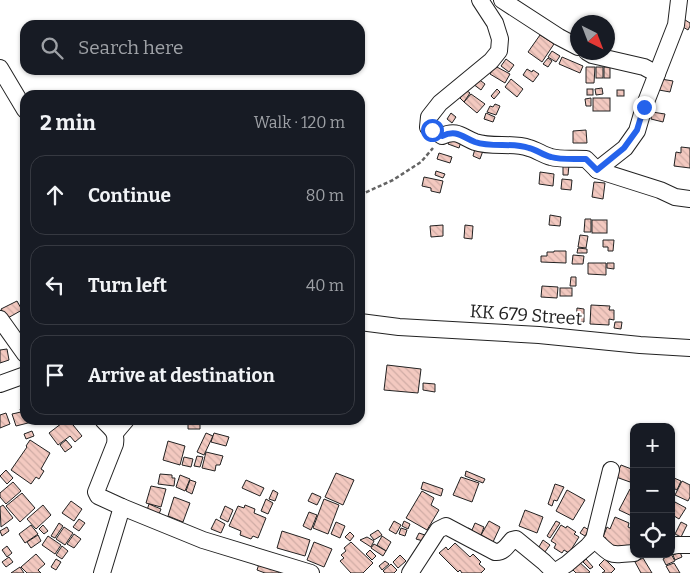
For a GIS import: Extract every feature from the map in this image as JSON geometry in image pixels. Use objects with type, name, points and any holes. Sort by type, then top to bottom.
[{"type":"street","points":[[480,0],[495,23],[500,39],[499,50],[491,60],[440,104],[429,117],[428,127],[442,136],[449,133],[461,134],[475,142],[496,146],[528,147],[552,158],[586,159],[597,170],[660,190],[675,197],[690,199]]},
{"type":"street","points":[[502,0],[524,16],[570,44]]},
{"type":"street","points":[[597,170],[624,148],[637,130],[676,25],[679,0]]},
{"type":"street","points":[[615,60],[644,66],[657,74]]},
{"type":"street","points":[[0,68],[20,102]]},
{"type":"street","points":[[0,319],[20,347]]},
{"type":"street","name":"KK 679 Street","points":[[365,323],[399,327],[539,335],[690,348]]},
{"type":"street","points":[[0,384],[20,377]]},
{"type":"street","points":[[108,425],[115,433]]},
{"type":"street","points":[[122,425],[115,433],[115,444],[96,492],[98,496],[204,540],[311,573]]},
{"type":"street","points":[[410,573],[438,530],[446,526],[495,552],[504,550],[512,540],[516,539],[555,573],[594,539],[611,470]]},
{"type":"street","points":[[102,573],[122,507]]},
{"type":"street","points":[[594,539],[613,555],[630,553]]},
{"type":"street","points":[[675,546],[690,545]]},
{"type":"path","points":[[365,193],[394,180],[421,162],[442,136]]},
{"type":"building","points":[[682,18],[690,23],[688,30],[678,24]]},
{"type":"building","points":[[540,35],[554,44],[542,62],[528,52]]},
{"type":"building","points":[[552,51],[560,56],[556,62],[548,57]]},
{"type":"building","points":[[562,57],[583,66],[580,73],[559,64]]},
{"type":"building","points":[[548,58],[552,61],[548,67],[543,64]]},
{"type":"building","points":[[506,59],[514,65],[509,72],[501,66]]},
{"type":"building","points":[[495,66],[510,74],[505,83],[490,74]]},
{"type":"building","points":[[586,67],[595,67],[594,83],[586,83]]},
{"type":"building","points":[[596,67],[603,67],[603,78],[596,78]]},
{"type":"building","points":[[604,67],[610,67],[610,78],[604,78]]},
{"type":"building","points":[[527,69],[539,74],[533,82],[523,75]]},
{"type":"building","points":[[477,78],[485,84],[481,90],[473,84]]},
{"type":"building","points":[[511,79],[523,89],[517,97],[505,87]]},
{"type":"building","points":[[661,79],[673,81],[670,92],[659,90]]},
{"type":"building","points":[[602,88],[603,94],[596,95],[595,89]]},
{"type":"building","points":[[497,89],[500,92],[494,99],[491,96]]},
{"type":"building","points":[[587,89],[593,89],[593,95],[587,95]]},
{"type":"building","points":[[466,90],[470,93],[464,102],[460,98]]},
{"type":"building","points":[[617,90],[624,90],[624,96],[617,96]]},
{"type":"building","points":[[471,94],[485,104],[477,113],[464,102]]},
{"type":"building","points":[[591,98],[591,106],[586,106],[585,99]]},
{"type":"building","points":[[593,98],[610,98],[610,111],[593,111]]},
{"type":"building","points":[[495,104],[500,106],[496,115],[487,112],[490,106],[493,107]]},
{"type":"building","points":[[652,112],[665,114],[663,122],[651,119]]},
{"type":"building","points":[[451,113],[456,117],[452,123],[447,119]]},
{"type":"building","points":[[486,113],[495,117],[493,122],[484,119]]},
{"type":"building","points":[[586,130],[587,143],[573,143],[573,131]]},
{"type":"building","points":[[452,135],[462,139],[459,148],[448,144]]},
{"type":"building","points":[[476,145],[484,148],[480,159],[473,156]]},
{"type":"building","points":[[681,147],[690,148],[690,168],[674,166],[676,152],[681,153]]},
{"type":"building","points":[[439,153],[452,157],[450,163],[437,159]]},
{"type":"building","points":[[563,165],[569,165],[568,175],[563,175]]},
{"type":"building","points":[[436,171],[445,174],[443,178],[435,175]]},
{"type":"building","points":[[540,172],[554,174],[553,186],[539,184]]},
{"type":"building","points":[[424,177],[443,181],[440,193],[422,186]]},
{"type":"building","points":[[562,179],[572,180],[571,190],[561,189]]},
{"type":"building","points":[[594,182],[605,183],[603,199],[592,197]]},
{"type":"building","points":[[550,215],[561,217],[560,226],[549,225]]},
{"type":"building","points":[[585,219],[591,219],[591,232],[584,232]]},
{"type":"building","points":[[592,220],[607,220],[607,233],[592,233]]},
{"type":"building","points":[[443,225],[443,236],[431,237],[430,226]]},
{"type":"building","points":[[465,225],[473,226],[472,239],[464,238]]},
{"type":"building","points":[[580,235],[588,236],[586,248],[578,247]]},
{"type":"building","points":[[603,240],[614,240],[613,251],[608,251],[608,247],[603,247]]},
{"type":"building","points":[[578,248],[587,249],[587,253],[577,253]]},
{"type":"building","points":[[566,251],[566,263],[541,262],[541,256],[547,256],[547,252]]},
{"type":"building","points":[[573,255],[584,256],[583,264],[572,264]]},
{"type":"building","points":[[588,263],[606,263],[606,275],[588,274]]},
{"type":"building","points":[[607,263],[614,263],[614,269],[607,268]]},
{"type":"building","points":[[571,277],[576,277],[576,286],[570,286]]},
{"type":"building","points":[[542,286],[558,287],[557,298],[541,297]]},
{"type":"building","points":[[560,288],[572,288],[572,296],[560,296]]},
{"type":"building","points":[[17,301],[20,306],[20,311],[6,319],[1,309]]},
{"type":"building","points":[[591,305],[610,306],[609,310],[614,310],[614,320],[609,319],[609,325],[590,324]]},
{"type":"building","points":[[577,308],[584,309],[584,322],[576,322]]},
{"type":"building","points":[[615,322],[622,322],[621,329],[614,328]]},
{"type":"building","points":[[7,349],[9,360],[0,363],[0,350]]},
{"type":"building","points":[[387,365],[421,369],[418,393],[384,390]]},
{"type":"building","points":[[423,383],[435,384],[435,392],[423,390]]},
{"type":"building","points":[[20,412],[20,425],[16,426],[12,414]]},
{"type":"building","points":[[6,413],[10,424],[0,428],[0,415]]},
{"type":"building","points":[[59,425],[73,425],[82,436],[75,442],[70,436],[58,445],[49,433]]},
{"type":"building","points":[[188,425],[200,425],[200,429],[188,429]]},
{"type":"building","points":[[32,431],[34,436],[26,439],[24,434]]},
{"type":"building","points":[[206,433],[213,436],[204,455],[197,452]]},
{"type":"building","points":[[214,433],[229,437],[226,446],[211,442]]},
{"type":"building","points":[[30,440],[50,453],[41,469],[44,471],[39,479],[36,477],[31,484],[11,470]]},
{"type":"building","points":[[66,440],[72,447],[65,452],[60,445]]},
{"type":"building","points":[[168,441],[185,446],[180,465],[163,460]]},
{"type":"building","points":[[206,452],[223,456],[220,465],[216,465],[215,471],[202,468]]},
{"type":"building","points":[[197,456],[203,457],[200,467],[194,466]]},
{"type":"building","points":[[184,457],[193,459],[191,467],[182,465]]},
{"type":"building","points":[[621,465],[630,468],[630,482],[616,477]]},
{"type":"building","points":[[6,470],[13,478],[7,484],[0,476]]},
{"type":"building","points":[[466,471],[485,479],[483,483],[465,476]]},
{"type":"building","points":[[336,473],[354,480],[343,505],[325,497]]},
{"type":"building","points":[[160,474],[172,475],[172,478],[175,478],[174,486],[158,484]]},
{"type":"building","points":[[180,475],[190,479],[185,491],[176,487]]},
{"type":"building","points":[[461,477],[479,483],[472,502],[453,495]]},
{"type":"building","points":[[675,478],[681,481],[677,490],[675,489]]},
{"type":"building","points":[[190,480],[196,482],[192,494],[186,491]]},
{"type":"building","points":[[246,480],[264,488],[260,496],[242,488]]},
{"type":"building","points":[[682,481],[690,485],[688,501],[675,495]]},
{"type":"building","points":[[13,482],[21,491],[6,504],[0,497],[0,493]]},
{"type":"building","points":[[423,482],[443,489],[441,496],[421,489]]},
{"type":"building","points":[[555,484],[564,487],[557,501],[554,500],[552,506],[548,504]]},
{"type":"building","points":[[151,486],[166,489],[161,507],[146,503]]},
{"type":"building","points":[[630,489],[630,515],[619,510]]},
{"type":"building","points":[[273,490],[278,493],[275,501],[269,499]]},
{"type":"building","points":[[567,490],[585,500],[573,520],[556,511]]},
{"type":"building","points":[[422,491],[434,498],[431,505],[439,510],[427,530],[406,518]]},
{"type":"building","points":[[22,493],[35,508],[20,522],[6,506]]},
{"type":"building","points":[[312,493],[321,497],[317,505],[308,501]]},
{"type":"building","points":[[174,497],[190,503],[183,522],[168,516]]},
{"type":"building","points":[[266,499],[273,503],[268,514],[261,511]]},
{"type":"building","points":[[324,499],[339,505],[328,534],[313,528]]},
{"type":"building","points":[[71,501],[82,509],[74,521],[62,513]]},
{"type":"building","points":[[675,502],[686,508],[679,519],[675,516]]},
{"type":"building","points":[[149,504],[161,509],[159,514],[147,510]]},
{"type":"building","points":[[3,505],[13,518],[1,527],[0,507]]},
{"type":"building","points":[[43,505],[51,515],[36,529],[27,519]]},
{"type":"building","points":[[245,505],[255,509],[254,513],[266,518],[258,538],[253,536],[251,539],[240,535],[241,531],[229,526],[238,506],[244,508]]},
{"type":"building","points":[[225,506],[233,510],[228,522],[220,518]]},
{"type":"building","points":[[525,510],[543,517],[537,533],[519,526]]},
{"type":"building","points":[[309,512],[317,515],[311,530],[303,526]]},
{"type":"building","points":[[615,517],[629,523],[630,546],[628,550],[603,544],[606,538],[603,537],[607,527],[610,529]]},
{"type":"building","points":[[79,519],[85,523],[79,531],[73,527]]},
{"type":"building","points":[[216,519],[225,524],[221,533],[211,529]]},
{"type":"building","points":[[394,521],[401,525],[396,534],[389,530]]},
{"type":"building","points":[[404,521],[410,524],[408,529],[402,526]]},
{"type":"building","points":[[489,521],[500,527],[493,542],[481,535]]},
{"type":"building","points":[[556,521],[560,523],[550,538],[547,536]]},
{"type":"building","points":[[336,522],[345,526],[340,538],[331,534]]},
{"type":"building","points":[[681,522],[687,525],[681,537],[675,534]]},
{"type":"building","points":[[59,523],[63,526],[55,538],[51,536]]},
{"type":"building","points":[[475,523],[484,527],[481,535],[465,534],[468,528],[472,530]]},
{"type":"building","points":[[31,525],[38,534],[25,543],[19,534]]},
{"type":"building","points":[[43,525],[48,531],[44,534],[39,529]]},
{"type":"building","points":[[561,525],[566,528],[567,526],[576,532],[574,534],[579,537],[569,553],[564,550],[562,553],[554,548],[556,544],[551,541]]},
{"type":"building","points":[[7,527],[9,531],[2,536],[0,531]]},
{"type":"building","points":[[64,527],[73,533],[65,545],[56,539]]},
{"type":"building","points":[[584,527],[589,530],[585,536],[580,533]]},
{"type":"building","points":[[401,528],[407,530],[405,536],[399,534]]},
{"type":"building","points":[[378,530],[382,535],[374,540],[370,535]]},
{"type":"building","points":[[282,531],[310,540],[305,556],[277,548]]},
{"type":"building","points":[[350,532],[354,536],[350,541],[345,537]]},
{"type":"building","points":[[419,533],[425,535],[423,541],[416,539]]},
{"type":"building","points":[[74,534],[81,539],[74,548],[67,544]]},
{"type":"building","points":[[38,535],[41,541],[31,548],[27,542]]},
{"type":"building","points":[[48,536],[61,545],[55,554],[42,545]]},
{"type":"building","points":[[382,536],[391,542],[386,551],[377,545]]},
{"type":"building","points":[[367,537],[374,541],[371,547],[360,540]]},
{"type":"building","points":[[543,540],[550,545],[542,556],[536,552]]},
{"type":"building","points":[[314,542],[332,549],[324,567],[307,560]]},
{"type":"building","points":[[351,542],[373,563],[363,573],[351,573],[340,561],[344,558],[341,555],[346,551],[344,548]]},
{"type":"building","points":[[455,543],[470,557],[473,554],[481,562],[479,564],[485,569],[481,573],[462,573],[460,570],[458,572],[439,553],[446,547],[448,550]]},
{"type":"building","points":[[374,544],[386,551],[383,556],[371,548]]},
{"type":"building","points":[[7,546],[12,553],[7,557],[2,550]]},
{"type":"building","points":[[62,546],[68,551],[62,559],[56,555]]},
{"type":"building","points":[[370,550],[376,556],[372,560],[366,554]]},
{"type":"building","points":[[680,552],[682,557],[675,560],[675,554]]},
{"type":"building","points":[[36,554],[45,564],[38,570],[41,573],[27,573],[21,567]]},
{"type":"building","points":[[400,555],[406,561],[398,568],[393,562]]},
{"type":"building","points":[[9,557],[13,562],[6,567],[2,562]]},
{"type":"building","points":[[643,558],[652,573],[641,573],[635,562]]},
{"type":"building","points":[[673,558],[675,561],[666,565],[663,559]]},
{"type":"building","points":[[56,559],[61,562],[56,570],[51,567]]},
{"type":"building","points":[[586,559],[593,567],[590,569],[583,562]]},
{"type":"building","points":[[605,559],[615,569],[611,573],[602,573],[605,571],[599,565]]},
{"type":"building","points":[[577,560],[590,572],[576,573],[570,567]]},
{"type":"building","points":[[385,561],[389,564],[382,570],[379,566]]},
{"type":"building","points":[[674,563],[680,573],[670,573],[666,566]]},
{"type":"building","points":[[259,564],[279,571],[279,573],[265,573],[257,570]]},
{"type":"building","points":[[391,564],[397,570],[394,573],[385,573],[383,571]]},
{"type":"building","points":[[20,567],[24,573],[11,573]]},
{"type":"route","points":[[432,130],[442,136],[449,133],[461,134],[475,142],[496,146],[528,147],[552,158],[586,159],[597,170],[624,148],[637,130],[644,107]]}]
